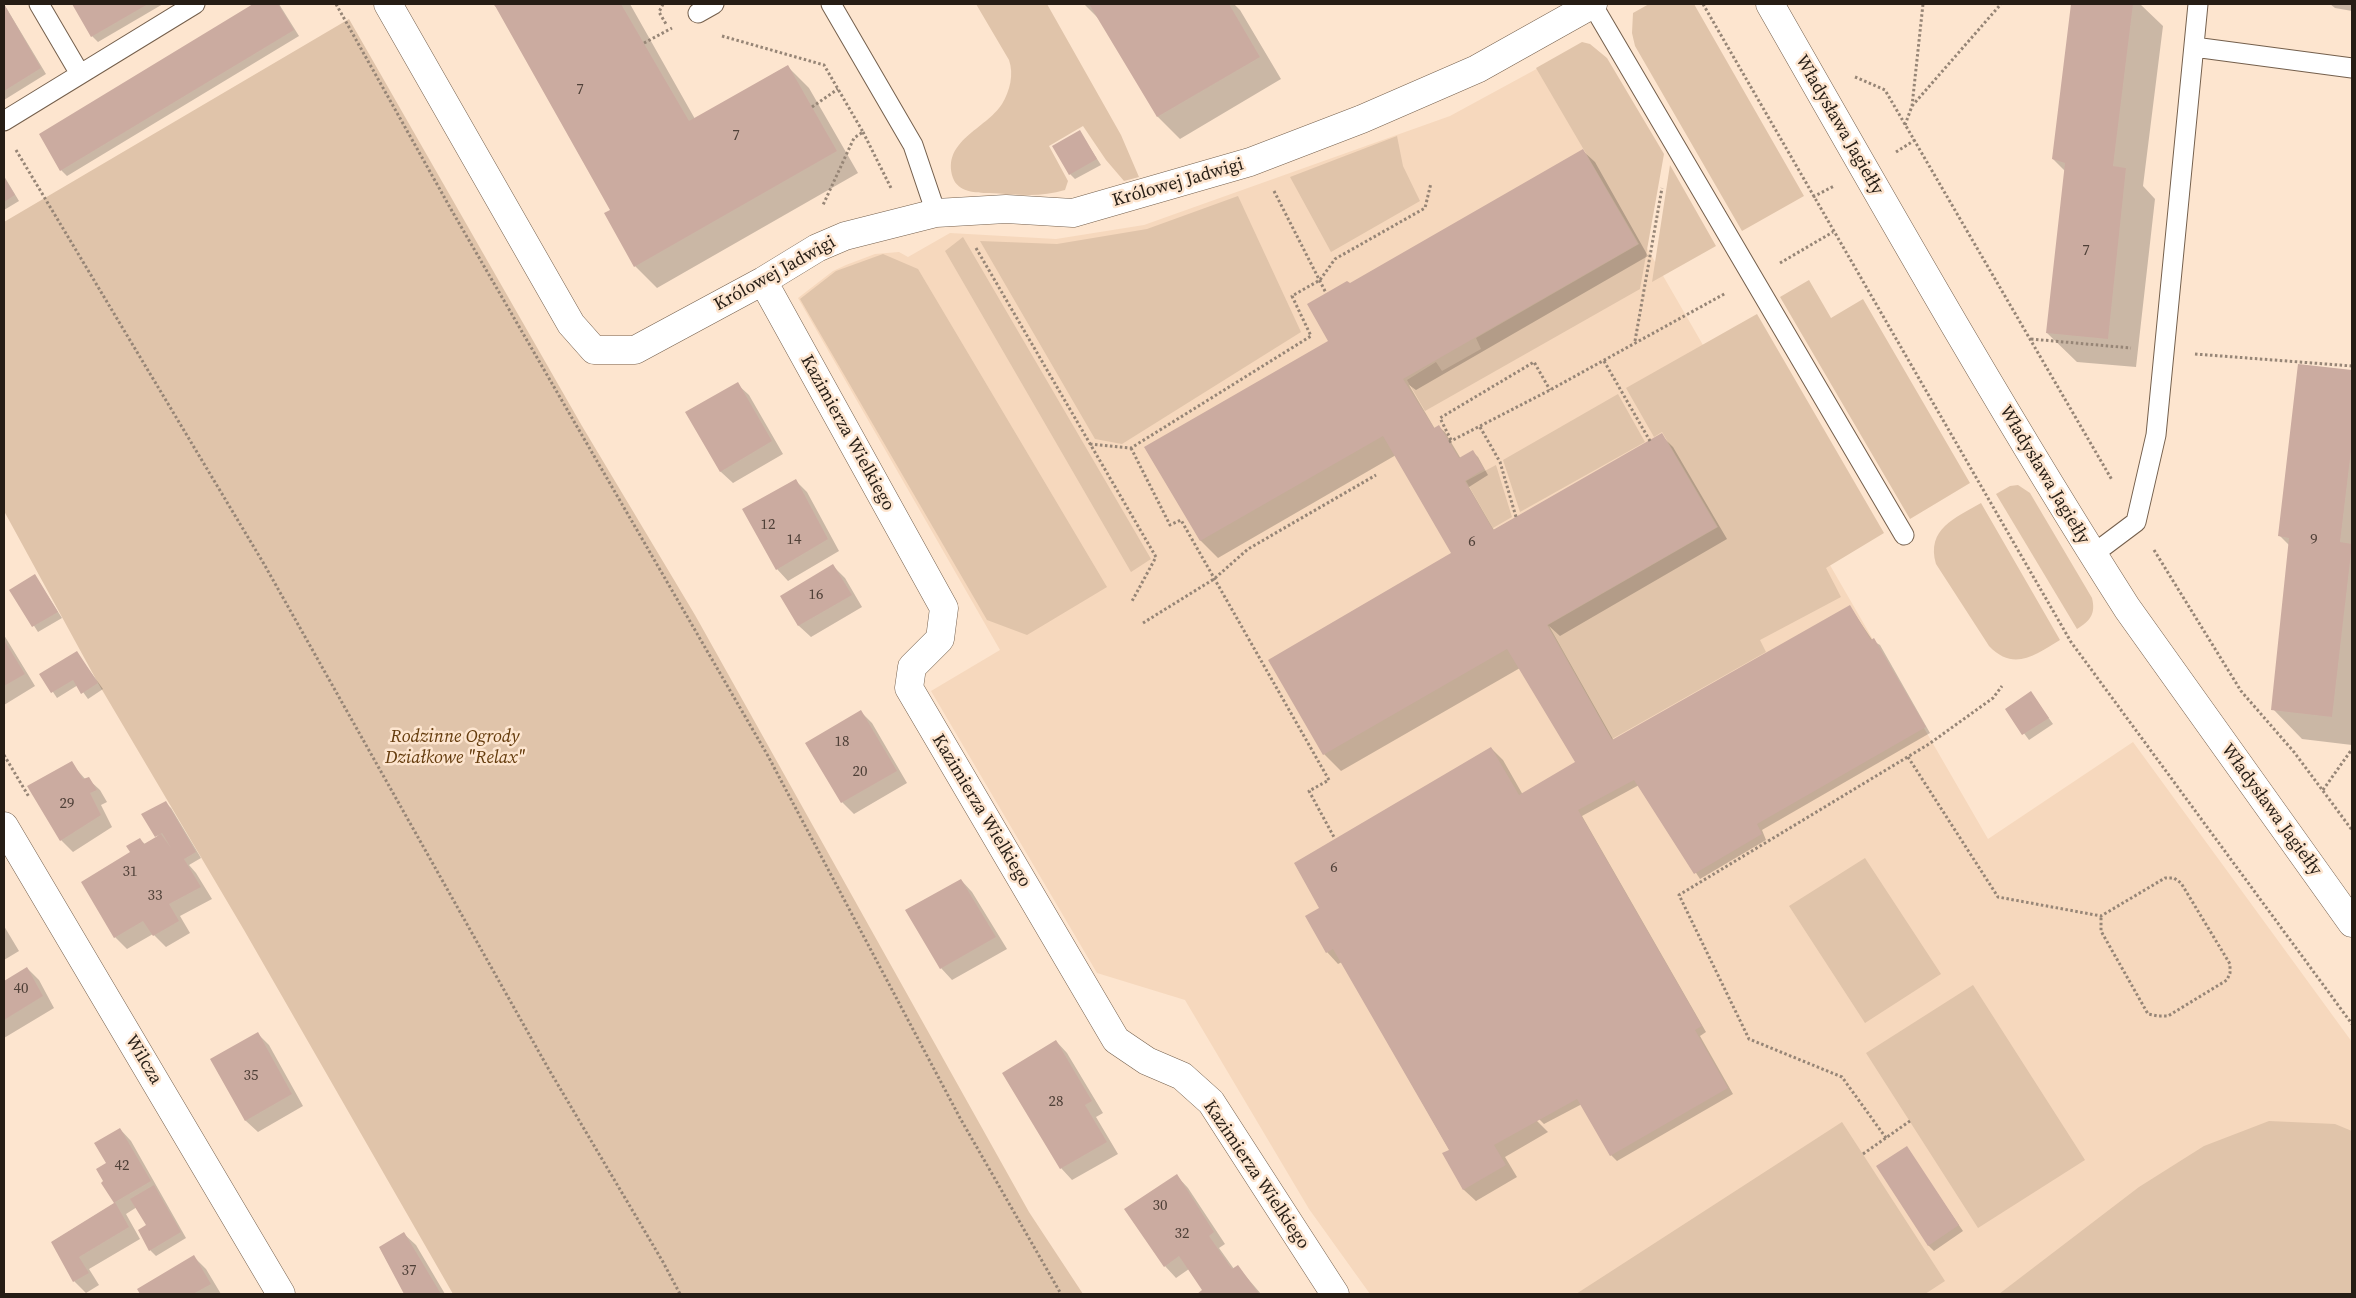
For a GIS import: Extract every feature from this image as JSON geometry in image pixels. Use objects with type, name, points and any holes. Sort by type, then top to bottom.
[{"type":"street","name":"Królowej Jadwigi","points":[[388,4],[571,324],[594,350],[635,350],[763,281],[817,248],[845,236],[936,213],[1006,209],[1073,213],[1250,162],[1362,119],[1477,70],[1592,4]]},
{"type":"street","name":"Władysława Jagiełły","points":[[1770,4],[2032,457],[2092,555],[2127,608],[2352,923]]},
{"type":"street","name":"Kazimierza Wielkiego","points":[[763,281],[944,608],[940,639],[912,667],[909,688],[1116,1040],[1147,1061],[1182,1076],[1211,1102],[1335,1294]]},
{"type":"street","name":"Wilcza","points":[[4,826],[282,1294]]},
{"type":"lane","points":[[39,4],[80,74]]},
{"type":"lane","points":[[4,121],[194,4]]},
{"type":"lane","points":[[831,4],[913,145],[936,213]]},
{"type":"lane","points":[[1592,4],[1670,140],[1904,535]]},
{"type":"lane","points":[[2092,555],[2136,522],[2156,435],[2198,4]]},
{"type":"lane","points":[[2194,47],[2352,68]]},
{"type":"path","points":[[336,4],[452,211],[768,756],[960,1118],[1061,1294]]},
{"type":"path","points":[[664,4],[659,12],[668,29]]},
{"type":"path","points":[[1703,4],[2071,642],[2352,1024]]},
{"type":"path","points":[[1905,126],[1912,106],[1923,4]]},
{"type":"path","points":[[1912,106],[2001,4]]},
{"type":"path","points":[[644,43],[706,8],[709,32],[824,65],[864,132],[908,221]]},
{"type":"path","points":[[1851,76],[1885,90],[2136,522],[2241,691],[2294,752],[2352,830]]},
{"type":"path","points":[[812,106],[838,89]]},
{"type":"path","points":[[817,248],[814,224],[854,138],[864,132]]},
{"type":"path","points":[[1635,342],[1670,140]]},
{"type":"path","points":[[17,152],[264,564],[548,1068],[680,1294]]},
{"type":"path","points":[[1090,444],[1131,448],[1312,336],[1292,296],[1320,280],[1336,259],[1425,208],[1431,183]]},
{"type":"path","points":[[1272,188],[1326,292]]},
{"type":"path","points":[[971,240],[1156,557],[1131,603]]},
{"type":"path","points":[[1550,390],[1534,362],[1440,418],[1450,441],[1550,390],[1682,318]]},
{"type":"path","points":[[1604,360],[1650,440]]},
{"type":"path","points":[[1480,427],[1500,462],[1516,517]]},
{"type":"path","points":[[1131,448],[1170,526],[1180,520],[1329,780],[1309,791],[1335,839]]},
{"type":"path","points":[[1143,623],[1214,579],[1248,549],[1376,475]]},
{"type":"path","points":[[1886,1138],[1842,1077],[1750,1040],[1679,895],[1908,757],[1993,698],[2002,686]]},
{"type":"path","points":[[2323,790],[2352,749]]},
{"type":"path","points":[[1908,757],[1998,897],[2101,916],[2165,878],[2174,878],[2182,883],[2230,964],[2230,973],[2227,980],[2168,1016],[2148,1014],[2101,932],[2101,916]]},
{"type":"path","points":[[1863,1154],[1910,1121]]},
{"type":"shaded area","points":[[1542,66],[1988,839],[2133,742],[2352,1042],[2352,1294],[1370,1294],[1309,1209],[1185,1000],[1097,973],[931,691],[1000,650],[798,298],[833,271],[846,265],[875,254],[899,252],[908,257],[950,233],[1056,239],[1144,225],[1450,116]]},
{"type":"green space","points":[[976,4],[1047,4],[1121,135],[1139,177],[1124,181],[1106,160],[1083,126],[1049,146],[1068,181],[1065,190],[1037,195],[979,193],[963,189],[955,183],[951,165],[953,154],[967,136],[995,113],[1002,104],[1009,88],[1011,77],[1009,60]]},
{"type":"green space","points":[[1649,4],[1694,4],[1804,196],[1742,231],[1635,46],[1632,33],[1633,13]]},
{"type":"green space","name":"Rodzinne Ogrody Działkowe \"Relax\"","points":[[349,19],[582,426],[695,615],[1029,1212],[1083,1294],[453,1294],[244,930],[98,683],[4,511],[4,222]]},
{"type":"green space","points":[[1582,42],[1590,44],[1607,58],[1664,154],[1640,289],[1425,411],[1407,380],[1436,362],[1442,371],[1481,349],[1476,338],[1639,244],[1536,68]]},
{"type":"green space","points":[[1397,136],[1403,166],[1420,201],[1331,252],[1290,177]]},
{"type":"green space","points":[[1670,165],[1716,246],[1652,282]]},
{"type":"green space","points":[[1238,196],[1301,332],[1122,444],[1095,439],[980,241],[1057,244],[1147,229]]},
{"type":"green space","points":[[963,237],[1151,559],[1131,572],[945,251]]},
{"type":"green space","points":[[883,254],[918,269],[1107,587],[1027,635],[987,620],[800,299],[836,271]]},
{"type":"green space","points":[[1809,280],[1831,318],[1863,299],[1970,483],[1910,519],[1780,297]]},
{"type":"green space","points":[[1757,314],[1884,533],[1826,568],[1841,597],[1760,640],[1766,652],[1612,739],[1548,625],[1718,527],[1662,432],[1654,437],[1626,388]]},
{"type":"green space","points":[[1618,394],[1645,442],[1520,512],[1503,460]]},
{"type":"green space","points":[[1496,465],[1512,517],[1493,528],[1466,481]]},
{"type":"green space","points":[[2018,485],[2030,493],[2092,598],[2093,608],[2091,616],[2077,629],[1996,494],[2010,486]]},
{"type":"green space","points":[[1981,503],[2060,640],[2042,651],[2025,658],[2007,658],[1998,654],[1989,646],[1936,564],[1934,552],[1935,542],[1939,533],[1953,520]]},
{"type":"green space","points":[[1865,858],[1941,974],[1865,1023],[1789,906]]},
{"type":"green space","points":[[1973,985],[2085,1160],[1978,1228],[1866,1053]]},
{"type":"green space","points":[[2269,1121],[2335,1124],[2352,1131],[2352,1294],[1999,1294],[2139,1187],[2204,1146]]},
{"type":"green space","points":[[1842,1122],[1945,1281],[1925,1294],[1576,1294]]},
{"type":"building","points":[[4,4],[41,68],[4,91]]},
{"type":"building","points":[[72,4],[148,4],[91,37]]},
{"type":"building","points":[[253,4],[278,4],[294,30],[60,171],[39,134]]},
{"type":"building","points":[[494,4],[621,4],[689,121],[788,65],[837,151],[634,267],[604,213],[610,210]]},
{"type":"building","points":[[1089,4],[1229,4],[1260,57],[1157,117]]},
{"type":"building","points":[[2071,4],[2133,4],[2113,166],[2126,168],[2108,339],[2046,333],[2065,163],[2052,159]]},
{"type":"building","points":[[1080,130],[1097,159],[1069,175],[1052,146]]},
{"type":"building","points":[[1583,149],[1638,244],[1403,379],[1434,428],[1439,425],[1459,458],[1473,450],[1484,469],[1465,481],[1493,530],[1662,433],[1717,527],[1547,625],[1612,740],[1850,605],[1871,640],[1874,638],[1926,727],[1757,824],[1762,834],[1694,874],[1634,780],[1578,810],[1702,1026],[1695,1030],[1728,1088],[1610,1156],[1577,1099],[1494,1145],[1506,1165],[1463,1190],[1442,1153],[1449,1150],[1333,949],[1326,953],[1305,916],[1319,908],[1294,863],[1491,747],[1519,795],[1575,762],[1507,649],[1323,755],[1268,660],[1451,553],[1383,436],[1200,541],[1144,447],[1328,341],[1307,304],[1347,281],[1350,283]]},
{"type":"building","points":[[4,177],[15,195],[4,202]]},
{"type":"building","points":[[2298,364],[2352,370],[2352,442],[2340,542],[2352,544],[2332,717],[2271,710],[2289,538],[2278,536]]},
{"type":"building","points":[[738,382],[772,441],[720,472],[685,412]]},
{"type":"building","points":[[796,479],[828,539],[776,570],[742,509]]},
{"type":"building","points":[[833,564],[852,595],[798,626],[780,596]]},
{"type":"building","points":[[35,574],[58,612],[32,627],[9,590]]},
{"type":"building","points":[[4,640],[25,674],[4,686]]},
{"type":"building","points":[[77,651],[98,683],[81,694],[73,680],[51,693],[39,674]]},
{"type":"building","points":[[2031,691],[2049,718],[2022,735],[2005,709]]},
{"type":"building","points":[[861,710],[897,771],[841,803],[805,743]]},
{"type":"building","points":[[72,761],[83,779],[89,777],[97,790],[90,793],[101,815],[60,841],[27,786]]},
{"type":"building","points":[[166,801],[196,852],[184,859],[201,887],[169,904],[179,921],[153,936],[143,921],[114,938],[81,882],[130,852],[126,846],[140,838],[144,844],[161,834],[171,848],[162,833],[155,837],[141,814]]},
{"type":"building","points":[[961,879],[996,937],[940,969],[905,910]]},
{"type":"building","points":[[27,967],[43,996],[4,1020],[4,981]]},
{"type":"building","points":[[258,1032],[292,1094],[245,1121],[210,1059]]},
{"type":"building","points":[[1056,1040],[1092,1101],[1085,1105],[1107,1142],[1060,1169],[1002,1073]]},
{"type":"building","points":[[120,1128],[151,1181],[115,1202],[129,1227],[79,1257],[89,1273],[73,1282],[51,1242],[114,1203],[101,1183],[103,1181],[96,1169],[106,1163],[94,1143]]},
{"type":"building","points":[[1907,1146],[1959,1225],[1928,1246],[1876,1166]]},
{"type":"building","points":[[1177,1174],[1214,1232],[1209,1236],[1232,1269],[1238,1265],[1259,1294],[1197,1294],[1202,1290],[1179,1256],[1164,1267],[1124,1209]]},
{"type":"building","points":[[154,1185],[181,1232],[149,1251],[138,1230],[146,1225],[130,1199]]},
{"type":"building","points":[[404,1232],[441,1294],[404,1294],[379,1247]]},
{"type":"building","points":[[194,1255],[211,1284],[193,1294],[140,1294],[137,1289]]}]
